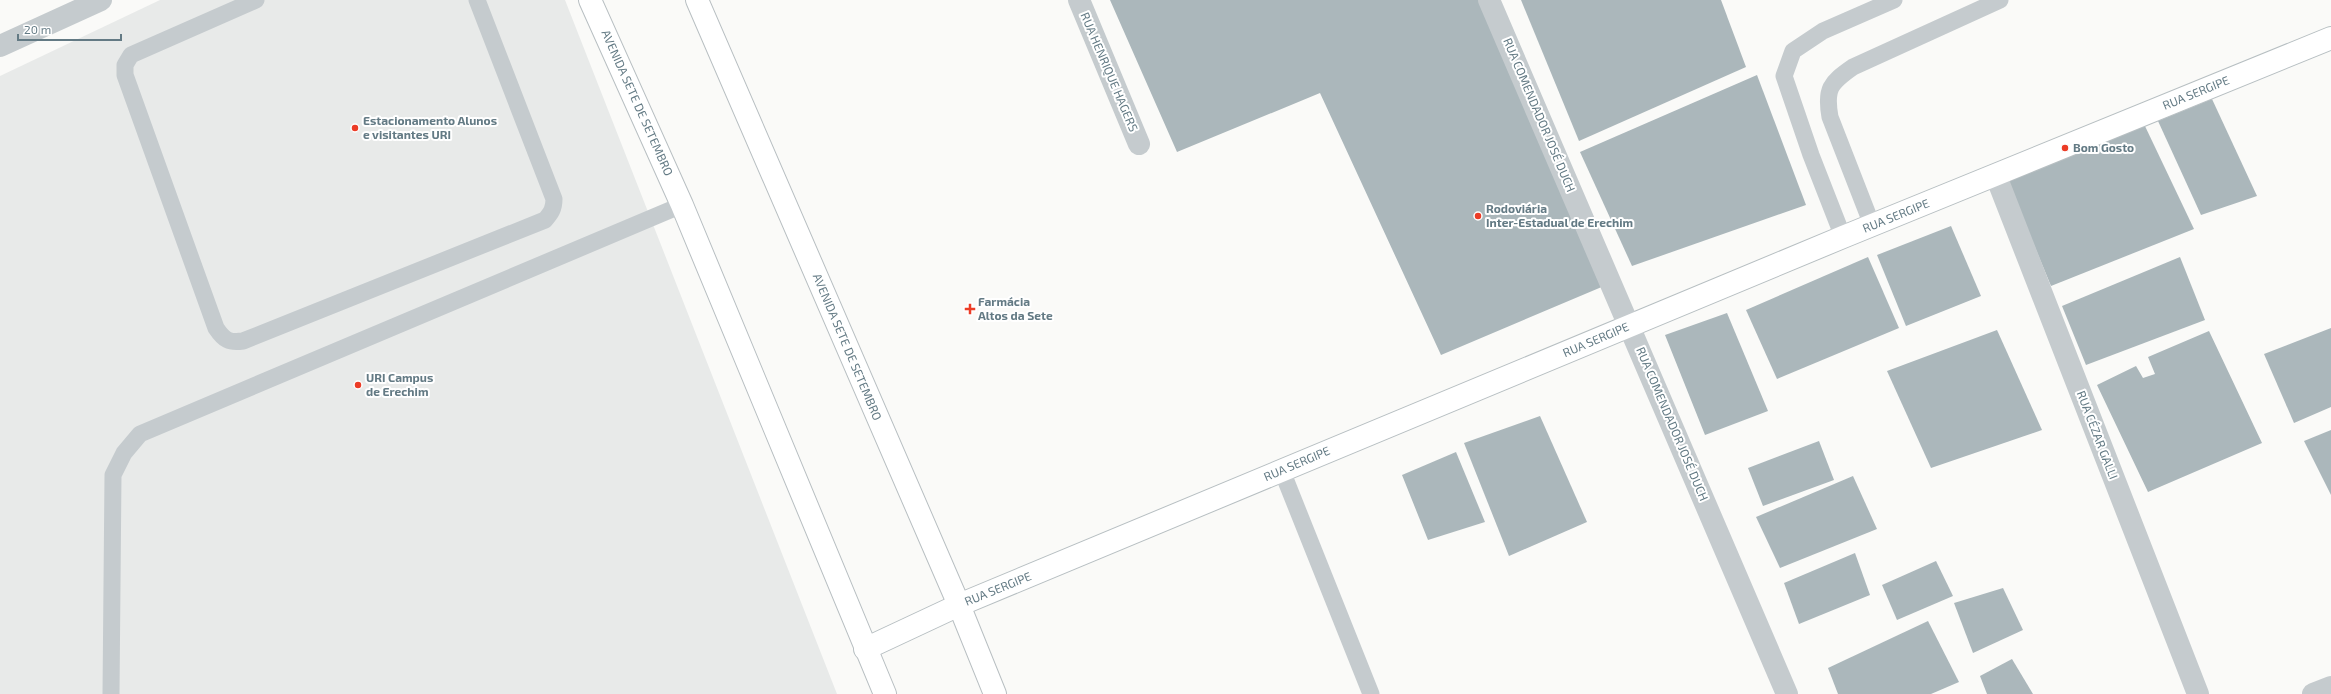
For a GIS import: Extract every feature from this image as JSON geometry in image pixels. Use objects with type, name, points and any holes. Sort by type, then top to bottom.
[{"type":"main road","name":"AVENIDA SETE DE SETEMBRO","points":[[590,0],[682,205],[865,649],[885,694]]},
{"type":"main road","name":"AVENIDA SETE DE SETEMBRO","points":[[697,0],[995,694]]},
{"type":"main road","name":"RUA SERGIPE","points":[[865,649],[958,605],[1872,225],[1996,176],[2331,38]]},
{"type":"street","points":[[0,46],[101,0]]},
{"type":"street","name":"RUA HENRIQUE HAGERS","points":[[1079,0],[1139,144]]},
{"type":"street","name":"RUA COMENDADOR JOSÉ DUCH","points":[[1489,0],[1630,325],[1787,694]]},
{"type":"street","name":"RUA CÉZAR GALLI","points":[[1996,176],[2198,694]]},
{"type":"street","points":[[2313,694],[2331,686]]},
{"type":"lane","points":[[256,0],[131,55],[125,65],[125,75],[216,328],[223,338],[232,342],[243,341],[384,286],[545,220],[551,213],[554,207],[554,199],[477,0]]},
{"type":"lane","points":[[1843,237],[1811,155],[1784,76],[1794,51],[1799,47],[1823,31],[1894,0]]},
{"type":"lane","points":[[1872,225],[1830,117],[1827,101],[1834,81],[1853,67],[2000,0]]},
{"type":"lane","points":[[111,694],[113,475],[124,453],[140,434],[682,205]]},
{"type":"lane","points":[[1282,470],[1371,694]]},
{"type":"shaded area","name":"URI Campus de Erechim","points":[[160,0],[565,0],[837,694],[0,694],[0,76]]},
{"type":"building","name":"Rodoviária Inter-Estadual de Erechim","points":[[1110,0],[1479,0],[1604,286],[1441,355],[1320,93],[1177,152]]},
{"type":"building","points":[[1521,0],[1721,0],[1746,67],[1579,141]]},
{"type":"building","points":[[1757,75],[1806,205],[1632,266],[1580,152]]},
{"type":"building","points":[[2212,99],[2257,196],[2201,215],[2158,121]]},
{"type":"building","points":[[2144,124],[2194,229],[2051,286],[2007,180]]},
{"type":"building","points":[[1951,226],[1981,296],[1906,326],[1877,255]]},
{"type":"building","points":[[1868,257],[1899,328],[1777,379],[1746,310]]},
{"type":"building","points":[[2180,257],[2205,320],[2086,365],[2062,306]]},
{"type":"building","points":[[1727,313],[1768,411],[1705,435],[1665,335]]},
{"type":"building","points":[[2331,328],[2331,407],[2294,423],[2264,354]]},
{"type":"building","points":[[1997,330],[2042,430],[1931,468],[1887,371]]},
{"type":"building","points":[[2209,331],[2262,443],[2148,492],[2097,385],[2136,366],[2143,378],[2155,374],[2148,357]]},
{"type":"building","points":[[1540,416],[1587,522],[1509,556],[1464,443]]},
{"type":"building","points":[[2331,430],[2331,495],[2304,441]]},
{"type":"building","points":[[1819,441],[1834,480],[1763,506],[1748,468]]},
{"type":"building","points":[[1456,452],[1485,522],[1428,540],[1402,475]]},
{"type":"building","points":[[1853,476],[1877,529],[1780,568],[1756,517]]},
{"type":"building","points":[[1855,553],[1870,595],[1799,624],[1784,583]]},
{"type":"building","points":[[1936,561],[1953,596],[1897,620],[1882,585]]},
{"type":"building","points":[[2003,588],[2023,630],[1973,653],[1954,603]]},
{"type":"building","points":[[1928,621],[1959,682],[1931,694],[1838,694],[1828,668]]},
{"type":"building","points":[[2012,659],[2033,694],[1987,694],[1980,676]]},
{"type":"place","name":"Estacionamento Alunos e visitantes URI","points":[[355,128]]},
{"type":"place","name":"Bom Gosto","points":[[2065,148]]},
{"type":"place","name":"Rodoviária Inter-Estadual de Erechim","points":[[1478,216]]},
{"type":"place","name":"Farmácia Altos da Sete","points":[[970,309]]},
{"type":"place","name":"URI Campus de Erechim","points":[[358,385]]}]
